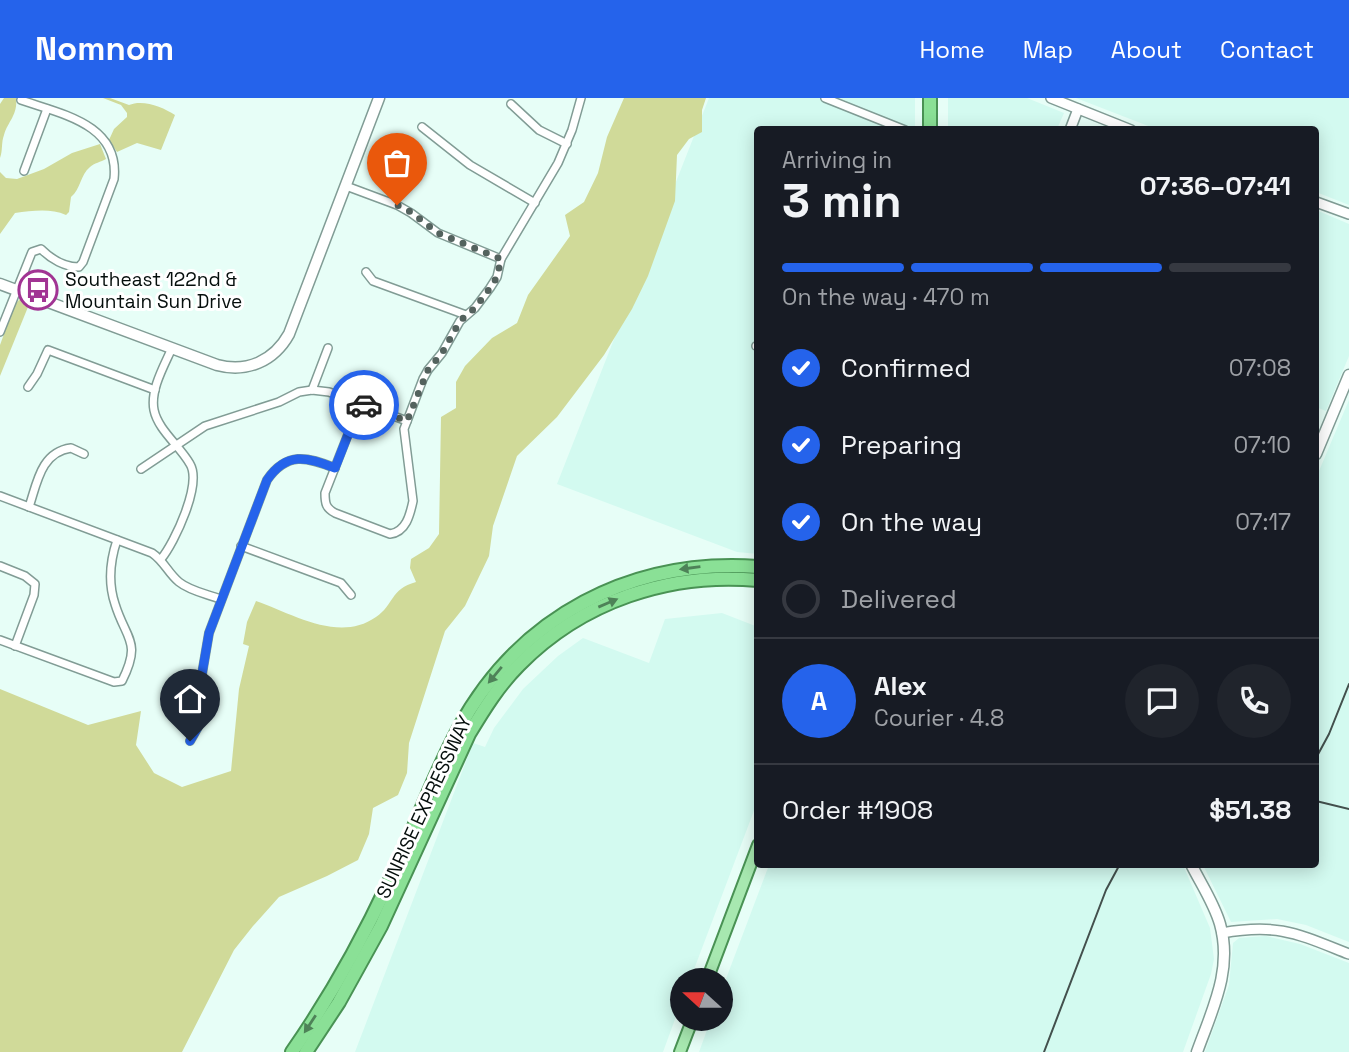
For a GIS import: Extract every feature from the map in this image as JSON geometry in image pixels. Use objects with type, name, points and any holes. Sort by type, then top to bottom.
[{"type":"highway","points":[[930,98],[930,126]]},
{"type":"highway","name":"SUNRISE EXPRESSWAY","points":[[292,1052],[335,986],[362,937],[459,728],[475,701],[507,661],[552,621],[594,596],[629,582],[693,567],[754,567]]},
{"type":"highway","name":"SUNRISE EXPRESSWAY","points":[[306,1052],[382,926],[469,734],[486,705],[518,666],[561,629],[597,608],[627,595],[701,579],[754,580]]},
{"type":"main road","points":[[0,284],[228,367],[255,364],[272,355],[289,334],[379,98]]},
{"type":"main road","points":[[1319,447],[1349,376]]},
{"type":"main road","points":[[712,968],[754,856]]},
{"type":"main road","points":[[1193,868],[1216,913],[1222,933],[1223,977],[1197,1052]]},
{"type":"main road","points":[[680,1052],[688,1031]]},
{"type":"street","points":[[360,404],[325,494],[325,503],[335,513],[390,534],[400,531],[411,509],[404,438],[407,421],[428,370],[442,353],[450,335],[475,308],[497,277],[501,259],[566,144],[581,98]]},
{"type":"street","points":[[825,98],[895,126]]},
{"type":"street","points":[[1051,98],[1121,126]]},
{"type":"street","points":[[0,332],[32,252],[41,249],[50,258],[79,267],[83,262],[114,179],[113,160],[99,133],[89,125],[21,100]]},
{"type":"street","points":[[511,104],[540,130],[566,144]]},
{"type":"street","points":[[24,171],[47,109]]},
{"type":"street","points":[[1072,126],[1078,109]]},
{"type":"street","points":[[422,127],[470,165],[535,203]]},
{"type":"street","points":[[346,186],[397,205],[411,212],[438,233],[501,259]]},
{"type":"street","points":[[1319,203],[1349,214]]},
{"type":"street","points":[[366,272],[373,281],[466,315]]},
{"type":"street","points":[[161,559],[170,546],[194,484],[192,466],[154,410],[155,390],[172,348]]},
{"type":"street","points":[[312,390],[328,348]]},
{"type":"street","points":[[28,387],[48,350],[155,390]]},
{"type":"street","points":[[141,469],[176,444],[216,421],[270,405],[299,392],[329,392],[407,421]]},
{"type":"street","points":[[29,507],[43,467],[51,456],[71,448],[84,454]]},
{"type":"street","points":[[190,741],[198,727],[205,653],[220,599],[267,480],[283,463],[299,458],[316,460],[335,468]]},
{"type":"street","points":[[0,496],[161,559],[173,576],[184,585],[220,599]]},
{"type":"street","points":[[0,640],[120,682],[133,647],[111,590],[111,561],[117,540]]},
{"type":"street","points":[[241,546],[341,583],[351,594]]},
{"type":"street","points":[[0,566],[25,576],[35,584],[34,595],[15,646]]},
{"type":"street","points":[[1222,933],[1277,929],[1349,954]]},
{"type":"shaded area","points":[[709,98],[915,98],[915,126],[754,126],[754,554],[737,552],[557,484]]},
{"type":"shaded area","points":[[948,98],[1027,98],[1064,113],[1058,126],[948,126]]},
{"type":"shaded area","points":[[1076,98],[1349,98],[1349,205],[1319,193],[1319,126],[1148,126]]},
{"type":"shaded area","points":[[1319,211],[1349,224],[1349,356],[1326,411],[1319,408]]},
{"type":"shaded area","points":[[1349,400],[1349,942],[1306,925],[1277,919],[1231,922],[1204,868],[1319,868],[1319,471]]},
{"type":"shaded area","points":[[722,613],[754,625],[754,811],[695,968],[670,968],[671,1031],[663,1052],[355,1052],[473,743],[485,747],[494,728],[523,689],[558,656],[583,638],[649,663],[665,619]]},
{"type":"shaded area","points":[[768,868],[1184,868],[1210,928],[1214,959],[1211,974],[1183,1052],[699,1052],[707,1031],[733,1031],[733,968],[730,968]]},
{"type":"shaded area","points":[[1266,936],[1300,944],[1349,963],[1349,1052],[1205,1052],[1229,985],[1233,943],[1239,938]]},
{"type":"green space","points":[[4,98],[16,98],[16,104],[3,138],[0,158],[0,104]]},
{"type":"green space","points":[[103,98],[129,105],[153,105],[175,115],[161,150],[137,143],[117,152],[109,140],[114,129],[127,117],[127,113],[121,105]]},
{"type":"green space","points":[[624,98],[706,98],[702,110],[702,132],[689,139],[677,155],[675,201],[648,276],[632,309],[604,355],[557,417],[517,456],[493,526],[489,556],[465,606],[445,631],[409,743],[407,773],[398,795],[373,808],[369,834],[358,860],[279,897],[234,950],[182,1052],[0,1052],[0,689],[88,725],[141,711],[136,745],[154,773],[182,787],[231,771],[239,689],[249,646],[243,644],[247,622],[256,601],[316,624],[347,627],[376,617],[401,589],[416,582],[410,568],[411,559],[429,548],[439,534],[441,417],[456,408],[456,382],[465,366],[492,338],[517,323],[528,295],[570,236],[565,215],[584,202],[598,173],[607,137]]},
{"type":"green space","points":[[100,144],[106,159],[93,164],[87,170],[71,197],[66,215],[47,211],[15,213],[0,234],[0,172],[6,178],[17,179],[44,169],[72,153]]},
{"type":"green space","points":[[20,299],[30,302],[0,376],[0,345],[15,304]]},
{"type":"railway","points":[[1319,752],[1349,684]]},
{"type":"railway","points":[[1319,802],[1349,809]]},
{"type":"railway","points":[[1044,1052],[1106,890],[1118,868]]},
{"type":"way so far","points":[[364,405],[407,421],[428,370],[442,353],[460,321],[475,308],[490,288],[497,277],[501,259],[438,233],[420,218],[397,205]]},
{"type":"place","name":"Southeast 122nd & Mountain Sun Drive","points":[[38,290]]},
{"type":"route","points":[[190,741],[198,727],[202,674],[209,633],[267,480],[283,463],[299,458],[316,460],[335,468],[360,404],[364,405]]}]
